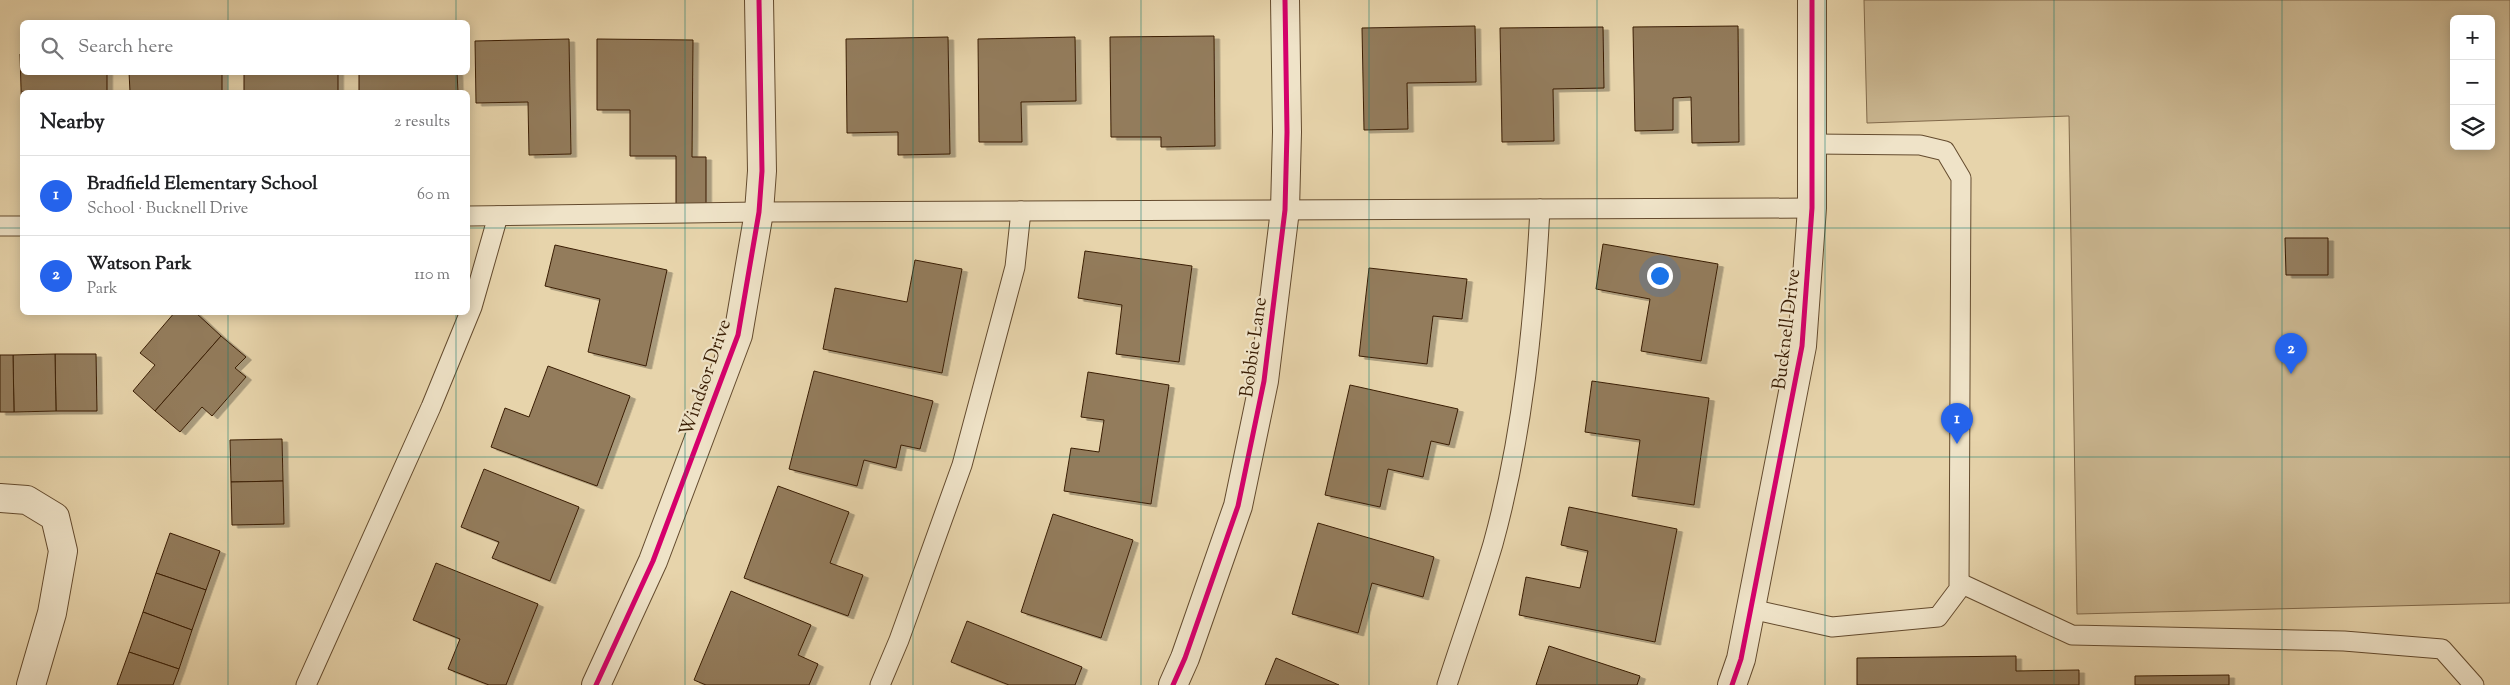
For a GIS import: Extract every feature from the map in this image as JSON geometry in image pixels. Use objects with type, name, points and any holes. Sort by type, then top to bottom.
[{"type":"street","name":"Windsor Drive","points":[[596,685],[653,561],[738,335],[759,212],[762,170],[759,0]]},
{"type":"street","name":"Bobbie Lane","points":[[1173,685],[1185,658],[1238,506],[1264,381],[1285,210],[1287,132],[1285,0]]},
{"type":"street","name":"Bucknell Drive","points":[[1732,685],[1742,659],[1802,346],[1812,208],[1812,0]]},
{"type":"street","points":[[0,498],[27,500],[55,517],[63,552],[52,613],[30,685]]},
{"type":"lane","points":[[1751,608],[1832,627],[1938,617],[1959,589],[1960,583],[1961,178],[1945,152],[1920,145],[1813,144]]},
{"type":"lane","points":[[470,216],[759,212],[1812,208]]},
{"type":"lane","points":[[1447,685],[1493,543],[1510,465],[1528,367],[1540,209]]},
{"type":"lane","points":[[880,685],[899,640],[962,465],[1015,267],[1021,211]]},
{"type":"lane","points":[[470,312],[498,216]]},
{"type":"lane","points":[[0,226],[20,226]]},
{"type":"lane","points":[[306,685],[430,407],[469,315]]},
{"type":"lane","points":[[1960,583],[2072,635],[2344,641],[2442,649],[2474,685]]},
{"type":"shaded area","points":[[1864,0],[2510,0],[2510,603],[2077,614],[2069,116],[1867,123]]},
{"type":"building","points":[[1475,26],[1476,82],[1407,83],[1408,129],[1364,130],[1362,28]]},
{"type":"building","points":[[1738,26],[1739,142],[1692,143],[1691,97],[1673,98],[1673,130],[1635,131],[1633,27]]},
{"type":"building","points":[[1603,27],[1604,88],[1553,89],[1554,141],[1502,142],[1500,28]]},
{"type":"building","points":[[1214,36],[1215,146],[1161,147],[1161,137],[1111,137],[1110,37]]},
{"type":"building","points":[[948,37],[950,154],[898,155],[898,132],[847,133],[846,39]]},
{"type":"building","points":[[1075,37],[1076,101],[1021,102],[1022,142],[979,142],[978,39]]},
{"type":"building","points":[[569,39],[571,154],[529,155],[528,102],[476,103],[475,41]]},
{"type":"building","points":[[597,39],[693,40],[692,157],[706,157],[706,204],[676,204],[676,156],[630,156],[630,110],[597,110]]},
{"type":"building","points":[[21,75],[107,75],[107,90],[21,90]]},
{"type":"building","points":[[129,75],[222,75],[222,90],[130,90]]},
{"type":"building","points":[[244,75],[338,75],[338,90],[244,90]]},
{"type":"building","points":[[359,75],[457,75],[458,90],[359,90]]},
{"type":"building","points":[[2285,238],[2328,238],[2328,275],[2286,275]]},
{"type":"building","points":[[1603,244],[1718,264],[1701,361],[1641,351],[1650,299],[1596,289]]},
{"type":"building","points":[[555,245],[667,270],[646,366],[588,352],[600,299],[545,286]]},
{"type":"building","points":[[1085,251],[1192,266],[1179,362],[1116,354],[1122,305],[1078,298]]},
{"type":"building","points":[[915,260],[962,269],[942,373],[823,349],[835,288],[907,302]]},
{"type":"building","points":[[1369,268],[1467,279],[1462,319],[1433,316],[1427,364],[1359,356]]},
{"type":"building","points":[[172,315],[198,315],[221,336],[155,411],[133,391],[155,365],[140,353]]},
{"type":"building","points":[[221,336],[246,357],[235,368],[246,377],[212,416],[202,407],[180,432],[155,411]]},
{"type":"building","points":[[55,354],[96,354],[97,411],[56,411]]},
{"type":"building","points":[[55,354],[56,411],[14,412],[13,355]]},
{"type":"building","points":[[0,355],[13,355],[14,412],[0,412]]},
{"type":"building","points":[[548,366],[630,396],[597,486],[491,447],[505,408],[529,417]]},
{"type":"building","points":[[814,371],[933,401],[920,449],[901,445],[896,468],[864,460],[857,486],[789,469]]},
{"type":"building","points":[[1088,372],[1169,385],[1151,504],[1064,491],[1071,448],[1099,452],[1104,420],[1081,417]]},
{"type":"building","points":[[1592,381],[1709,398],[1694,505],[1632,496],[1640,440],[1585,432]]},
{"type":"building","points":[[1350,385],[1458,409],[1449,445],[1431,441],[1423,477],[1388,469],[1380,507],[1325,495]]},
{"type":"building","points":[[282,439],[283,481],[231,482],[230,440]]},
{"type":"building","points":[[484,469],[579,507],[550,581],[492,558],[499,542],[461,527]]},
{"type":"building","points":[[283,481],[284,524],[232,525],[231,482]]},
{"type":"building","points":[[778,486],[849,512],[830,563],[863,575],[848,616],[744,578]]},
{"type":"building","points":[[1569,507],[1677,529],[1655,642],[1519,615],[1526,577],[1580,588],[1588,551],[1561,545]]},
{"type":"building","points":[[1053,514],[1133,540],[1101,638],[1021,612]]},
{"type":"building","points":[[1318,523],[1434,557],[1423,597],[1372,583],[1358,633],[1292,614]]},
{"type":"building","points":[[170,533],[220,551],[206,590],[156,573]]},
{"type":"building","points":[[436,563],[538,604],[506,685],[489,685],[448,669],[460,639],[413,620]]},
{"type":"building","points":[[156,573],[206,590],[192,630],[143,612]]},
{"type":"building","points":[[731,591],[811,625],[798,655],[818,664],[809,685],[706,685],[694,680]]},
{"type":"building","points":[[143,612],[192,630],[179,669],[129,652]]},
{"type":"building","points":[[967,621],[1082,667],[1075,685],[1009,685],[951,662]]},
{"type":"building","points":[[1549,646],[1640,676],[1637,685],[1536,685]]},
{"type":"building","points":[[129,652],[179,669],[173,685],[117,685]]},
{"type":"building","points":[[2016,656],[2016,671],[2079,670],[2079,685],[1857,685],[1857,658]]},
{"type":"building","points":[[1276,658],[1339,685],[1265,685]]},
{"type":"building","points":[[2229,675],[2229,685],[2135,685],[2135,676]]},
{"type":"cycle path","points":[[596,685],[653,561],[738,335],[759,212],[762,171],[759,0]]},
{"type":"cycle path","points":[[1173,685],[1185,658],[1238,506],[1264,381],[1285,210],[1287,132],[1285,0]]},
{"type":"cycle path","points":[[1732,685],[1741,659],[1802,346],[1812,208],[1812,0]]},
{"type":"place","name":"Watson Park","points":[[2291,374]]},
{"type":"place","name":"Bradfield Elementary School","points":[[1957,444]]}]
